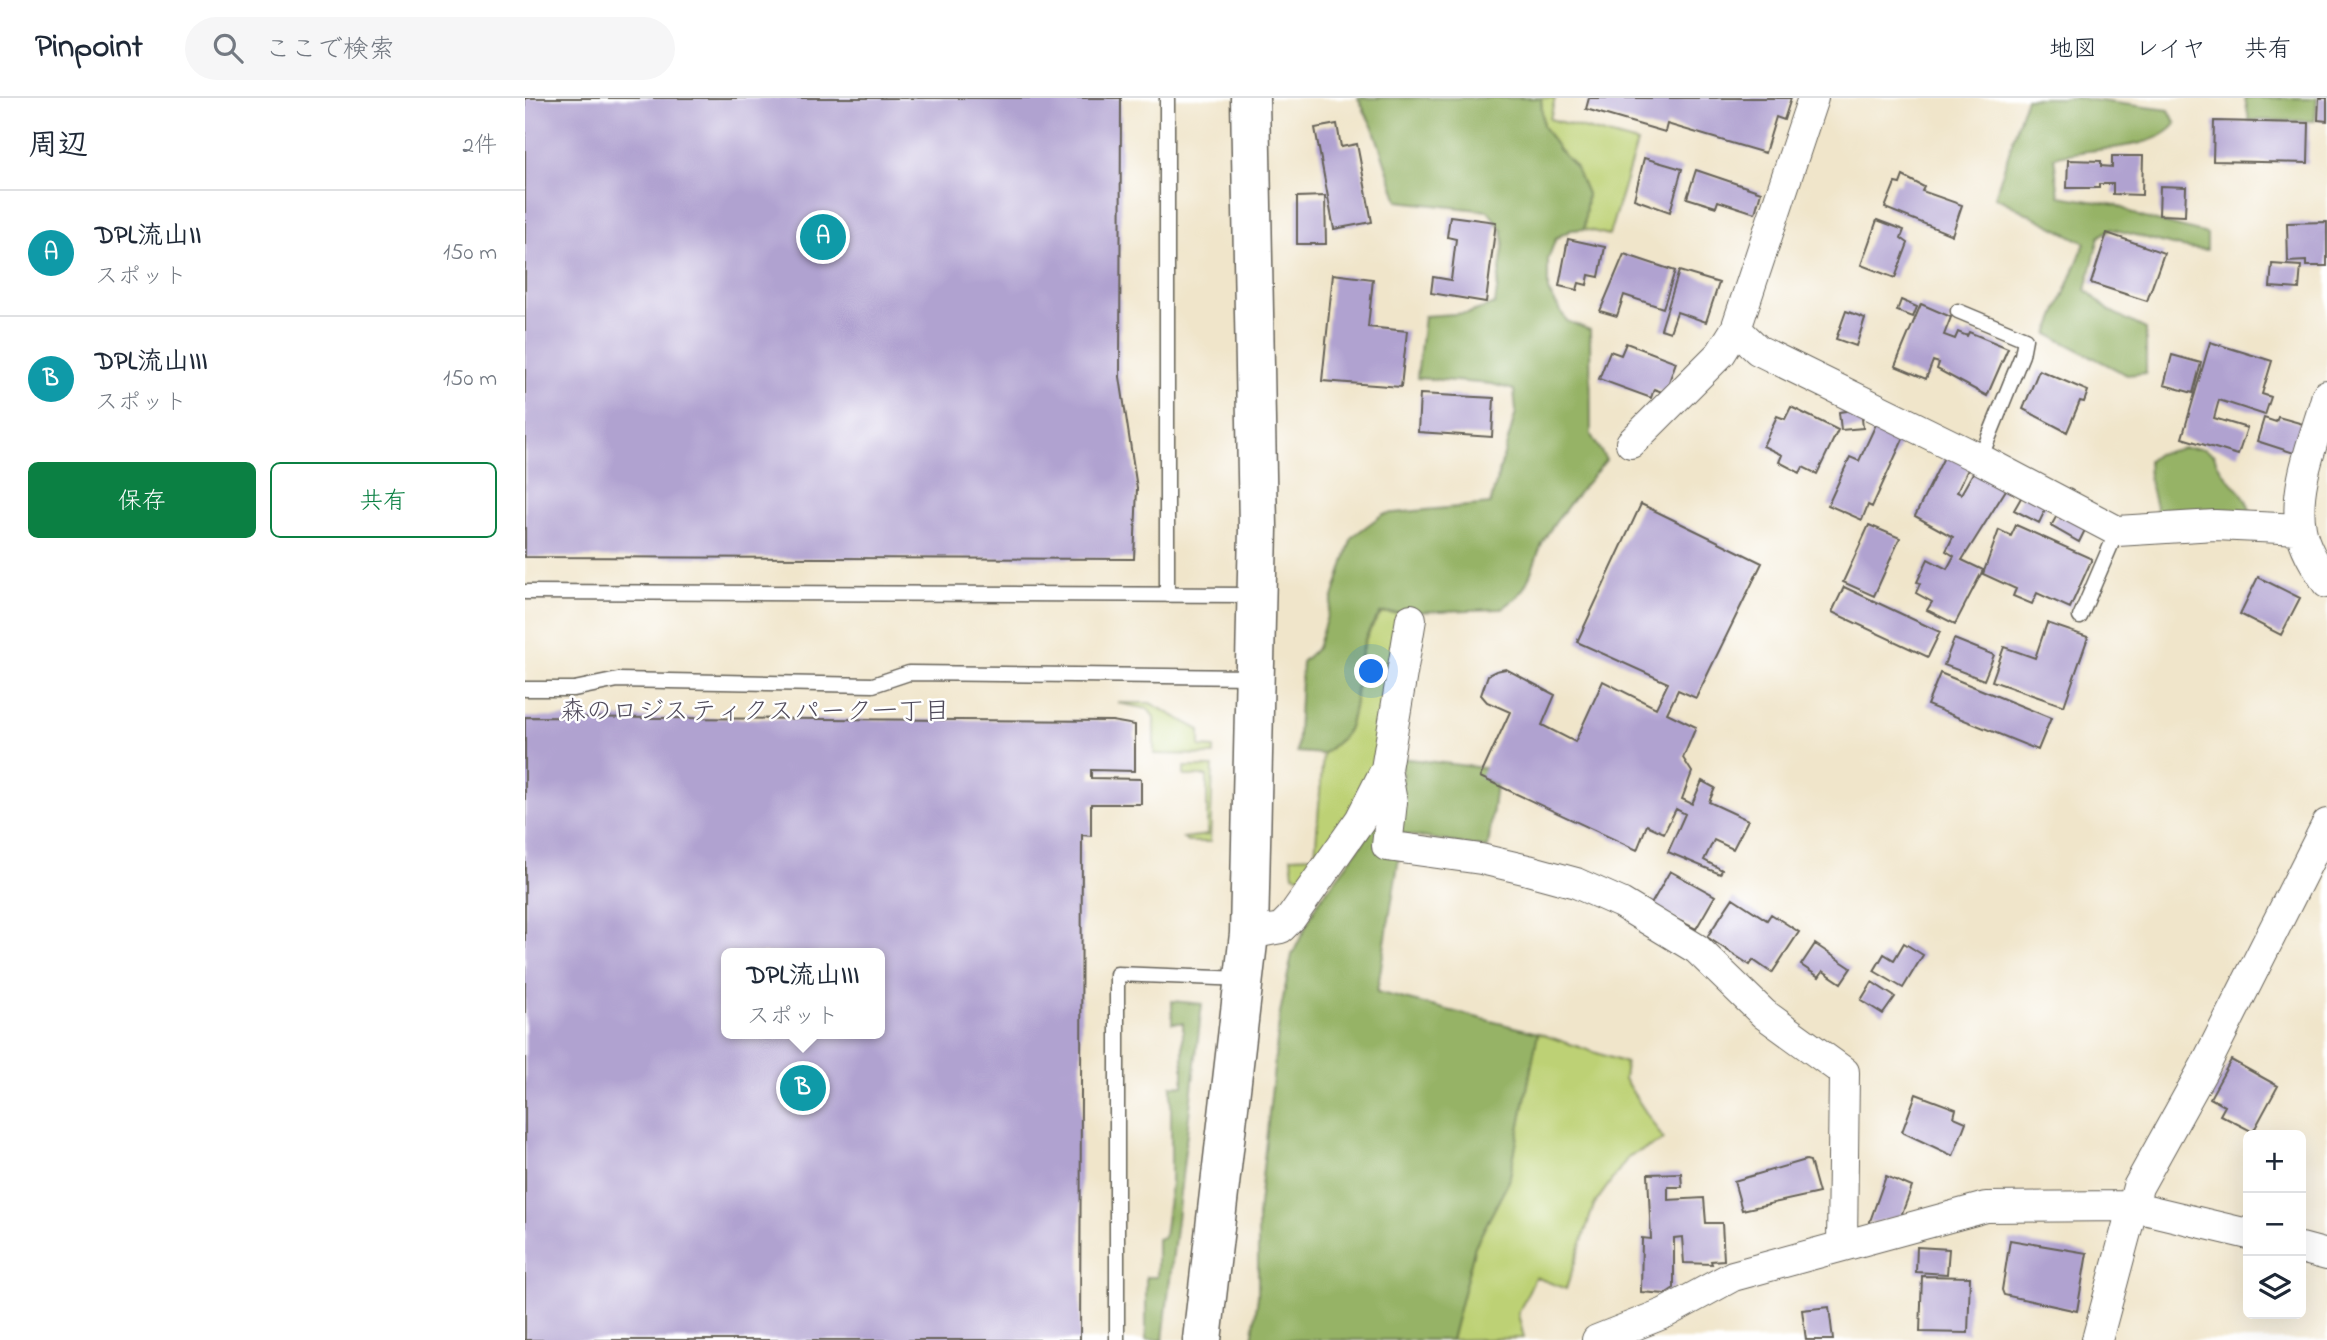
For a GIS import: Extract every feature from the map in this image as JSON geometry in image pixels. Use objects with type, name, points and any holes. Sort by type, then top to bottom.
[{"type":"street","points":[[1202,1340],[1246,980],[1249,934],[1257,406],[1250,98]]},
{"type":"street","points":[[1631,443],[1721,353],[1735,329],[1813,98]]},
{"type":"street","points":[[1735,329],[1758,350],[1980,459],[2117,531],[2215,525],[2301,529]]},
{"type":"street","points":[[2327,396],[2301,487],[2301,529],[2313,562],[2327,583]]},
{"type":"street","points":[[1249,934],[1281,928],[1291,918],[1360,820],[1386,769],[1412,619]]},
{"type":"street","points":[[1386,769],[1392,803],[1387,846],[1481,859],[1528,870],[1577,883],[1621,903],[1697,949],[1764,1014],[1844,1072],[1842,1245]]},
{"type":"street","points":[[2097,1340],[2131,1206],[2327,824]]},
{"type":"street","points":[[1597,1340],[1665,1312],[1733,1276],[1986,1207],[2131,1206],[2243,1233]]},
{"type":"street","points":[[2306,1249],[2327,1255]]},
{"type":"lane","points":[[1167,98],[1167,595]]},
{"type":"lane","points":[[1958,311],[2025,340],[2022,355],[1980,459]]},
{"type":"lane","points":[[2080,617],[2117,531]]},
{"type":"lane","points":[[525,592],[1256,595]]},
{"type":"lane","points":[[525,689],[575,689],[618,680],[873,685],[909,673],[1254,677]]},
{"type":"lane","points":[[1117,1340],[1117,974],[1246,980]]},
{"type":"green space","points":[[1358,98],[1541,98],[1543,126],[1559,150],[1575,166],[1587,194],[1584,229],[1571,230],[1556,238],[1548,259],[1548,291],[1567,321],[1590,330],[1591,435],[1606,460],[1548,533],[1526,585],[1511,602],[1500,609],[1381,613],[1371,627],[1361,654],[1349,727],[1342,738],[1323,754],[1297,752],[1302,662],[1317,648],[1352,537],[1383,514],[1490,504],[1516,412],[1514,390],[1492,384],[1417,378],[1424,316],[1469,313],[1495,304],[1504,242],[1502,230],[1488,211],[1398,201],[1374,130]]},
{"type":"green space","points":[[1541,98],[1555,98],[1550,119],[1637,143],[1609,235],[1584,229],[1587,194],[1575,166],[1559,150],[1543,126]]},
{"type":"green space","points":[[2026,98],[2076,98],[2169,110],[2176,124],[2152,140],[2054,157],[2059,196],[2116,205],[2141,217],[2207,234],[2207,250],[2182,247],[2110,229],[2099,237],[2086,290],[2110,311],[2146,329],[2146,373],[2127,375],[2048,334],[2085,243],[1995,197]]},
{"type":"green space","points":[[2245,98],[2317,98],[2315,121],[2249,120]]},
{"type":"green space","points":[[2183,448],[2204,449],[2214,455],[2223,473],[2245,499],[2252,520],[2159,520],[2149,479],[2148,461],[2157,454]]},
{"type":"green space","points":[[1382,613],[1401,613],[1374,766],[1359,802],[1307,877],[1293,875],[1291,857],[1315,856],[1323,754],[1342,738],[1349,727],[1361,654],[1372,627]]},
{"type":"green space","points":[[1118,703],[1150,703],[1200,730],[1200,747],[1214,748],[1214,755],[1154,754],[1154,717],[1148,709]]},
{"type":"green space","points":[[1401,758],[1485,768],[1481,777],[1496,785],[1488,848],[1396,833],[1402,775]]},
{"type":"green space","points":[[1184,767],[1213,767],[1210,842],[1187,842],[1183,838],[1207,835],[1207,776],[1184,776]]},
{"type":"green space","points":[[1385,807],[1399,858],[1377,992],[1538,1033],[1509,1181],[1475,1246],[1451,1340],[1252,1340],[1258,1296],[1258,1214],[1280,1013],[1292,955],[1317,904],[1362,844]]},
{"type":"green space","points":[[1172,1001],[1202,1004],[1163,1340],[1146,1340],[1146,1277],[1157,1277],[1157,1239],[1164,1237],[1171,1182],[1171,1086],[1183,1085],[1183,1023],[1172,1023]]},
{"type":"green space","points":[[1538,1033],[1626,1063],[1624,1079],[1664,1140],[1629,1156],[1594,1205],[1566,1289],[1535,1277],[1518,1314],[1524,1338],[1451,1340],[1475,1246],[1509,1181]]},
{"type":"building","points":[[525,98],[1121,98],[1120,377],[1137,488],[1134,559],[525,557]]},
{"type":"building","points":[[1589,98],[1791,98],[1784,120],[1776,117],[1765,153],[1667,124],[1665,132],[1586,109]]},
{"type":"building","points":[[2319,98],[2327,98],[2327,121],[2318,120]]},
{"type":"building","points":[[2214,121],[2309,123],[2308,163],[2213,161]]},
{"type":"building","points":[[1337,124],[1341,147],[1357,144],[1372,222],[1334,229],[1315,128]]},
{"type":"building","points":[[2112,156],[2143,156],[2142,195],[2113,194],[2113,184],[2099,184],[2099,188],[2067,188],[2068,160],[2101,161],[2101,166],[2112,167]]},
{"type":"building","points":[[1644,158],[1682,169],[1670,212],[1634,199]]},
{"type":"building","points":[[1696,170],[1761,192],[1755,213],[1718,201],[1716,207],[1687,198]]},
{"type":"building","points":[[1903,176],[1924,187],[1922,191],[1962,205],[1952,235],[1885,208],[1895,183],[1900,184]]},
{"type":"building","points":[[2160,186],[2186,187],[2185,216],[2159,215]]},
{"type":"building","points":[[1325,196],[1326,244],[1297,244],[1297,197]]},
{"type":"building","points":[[1450,216],[1496,222],[1486,302],[1431,293],[1433,277],[1451,280],[1456,239],[1447,237]]},
{"type":"building","points":[[1877,220],[1904,230],[1901,238],[1908,243],[1895,278],[1861,265]]},
{"type":"building","points":[[2327,222],[2327,266],[2306,266],[2306,261],[2288,262],[2287,223]]},
{"type":"building","points":[[2107,233],[2164,253],[2147,301],[2091,283]]},
{"type":"building","points":[[1568,239],[1605,247],[1599,277],[1589,275],[1587,285],[1579,283],[1577,290],[1559,286]]},
{"type":"building","points":[[1624,254],[1675,271],[1663,308],[1624,295],[1617,316],[1600,311]]},
{"type":"building","points":[[2272,264],[2301,266],[2299,289],[2270,287]]},
{"type":"building","points":[[1679,271],[1719,283],[1706,322],[1677,312],[1670,332],[1661,329]]},
{"type":"building","points":[[1333,274],[1373,279],[1368,327],[1407,331],[1401,387],[1322,381]]},
{"type":"building","points":[[1901,300],[1917,307],[1913,317],[1897,311]]},
{"type":"building","points":[[1921,304],[1951,317],[1944,335],[1955,339],[1958,332],[1967,336],[1969,332],[2008,348],[1987,396],[1937,369],[1939,363],[1933,361],[1926,379],[1895,366]]},
{"type":"building","points":[[1846,311],[1865,318],[1856,346],[1836,339]]},
{"type":"building","points":[[2210,342],[2272,361],[2262,394],[2271,397],[2265,415],[2219,400],[2214,418],[2247,428],[2238,455],[2182,438]]},
{"type":"building","points":[[1626,343],[1676,362],[1665,393],[1654,389],[1651,398],[1599,379],[1610,351],[1621,355]]},
{"type":"building","points":[[2172,355],[2201,363],[2193,393],[2164,385]]},
{"type":"building","points":[[2039,370],[2088,391],[2084,402],[2080,401],[2067,432],[2023,409]]},
{"type":"building","points":[[1420,394],[1494,398],[1492,437],[1418,432]]},
{"type":"building","points":[[1791,407],[1838,430],[1817,474],[1803,467],[1800,473],[1779,462],[1782,455],[1763,446],[1777,416],[1785,419]]},
{"type":"building","points":[[1861,409],[1863,428],[1841,430],[1839,412]]},
{"type":"building","points":[[2278,417],[2303,424],[2294,453],[2257,441],[2264,418],[2276,422]]},
{"type":"building","points":[[1877,422],[1905,435],[1872,507],[1868,505],[1862,520],[1828,505],[1850,457],[1859,461]]},
{"type":"building","points":[[1947,451],[1971,463],[1957,492],[1961,494],[1977,466],[2009,485],[1962,560],[1983,570],[1955,624],[1927,610],[1932,602],[1916,593],[1920,583],[1917,582],[1928,559],[1947,569],[1954,556],[1946,551],[1953,537],[1915,516]]},
{"type":"building","points":[[2026,489],[2049,502],[2039,523],[2014,510]]},
{"type":"building","points":[[1641,504],[1762,563],[1696,698],[1678,690],[1667,713],[1696,727],[1683,758],[1692,772],[1682,799],[1692,804],[1702,781],[1715,788],[1709,802],[1748,820],[1733,849],[1714,840],[1704,860],[1722,870],[1720,874],[1668,852],[1685,814],[1676,809],[1664,833],[1647,825],[1637,850],[1480,777],[1510,712],[1487,702],[1481,695],[1488,675],[1496,671],[1506,669],[1555,695],[1542,725],[1575,742],[1603,681],[1656,708],[1668,683],[1577,642]]},
{"type":"building","points":[[2060,510],[2088,524],[2079,542],[2051,526]]},
{"type":"building","points":[[1869,525],[1900,538],[1874,596],[1843,582]]},
{"type":"building","points":[[2016,525],[2092,559],[2070,608],[2037,593],[2032,604],[2013,596],[2016,589],[1983,574],[1999,530],[2011,536]]},
{"type":"building","points":[[2258,577],[2300,598],[2281,635],[2240,614]]},
{"type":"building","points":[[1844,587],[1940,632],[1928,657],[1832,612]]},
{"type":"building","points":[[2047,623],[2088,637],[2064,706],[1992,681],[2004,647],[2035,658]]},
{"type":"building","points":[[1954,639],[1994,655],[1984,680],[1944,665]]},
{"type":"building","points":[[1940,673],[2051,718],[2038,750],[1927,705]]},
{"type":"building","points":[[525,717],[1112,721],[1135,725],[1135,771],[1091,770],[1091,778],[1141,779],[1141,804],[1091,804],[1091,836],[1082,835],[1080,1340],[525,1340]]},
{"type":"building","points":[[1670,871],[1715,896],[1696,929],[1650,906]]},
{"type":"building","points":[[1733,898],[1767,920],[1771,914],[1799,932],[1772,973],[1753,960],[1750,965],[1707,937]]},
{"type":"building","points":[[1904,943],[1923,955],[1903,988],[1874,971],[1884,954],[1894,960]]},
{"type":"building","points":[[1815,944],[1851,968],[1841,983],[1823,971],[1819,977],[1801,965]]},
{"type":"building","points":[[1872,982],[1895,997],[1883,1014],[1861,1000]]},
{"type":"building","points":[[2231,1060],[2278,1086],[2254,1130],[2220,1115],[2225,1106],[2210,1098]]},
{"type":"building","points":[[1916,1094],[1956,1109],[1954,1117],[1966,1122],[1953,1156],[1902,1132]]},
{"type":"building","points":[[1810,1161],[1819,1193],[1742,1210],[1734,1181]]},
{"type":"building","points":[[1681,1173],[1682,1187],[1668,1187],[1668,1200],[1704,1198],[1706,1223],[1722,1223],[1724,1260],[1711,1261],[1712,1264],[1684,1263],[1682,1237],[1674,1238],[1674,1288],[1665,1294],[1641,1292],[1642,1238],[1651,1239],[1648,1174]]},
{"type":"building","points":[[1886,1176],[1912,1187],[1901,1216],[1869,1224]]},
{"type":"building","points":[[2010,1240],[2087,1253],[2077,1311],[2004,1295],[2002,1290]]},
{"type":"building","points":[[1917,1247],[1949,1249],[1947,1274],[1916,1272]]},
{"type":"building","points":[[1922,1276],[1970,1277],[1968,1333],[1920,1332]]},
{"type":"building","points":[[1829,1307],[1833,1340],[1806,1340],[1802,1310]]},
{"type":"place","name":"DPL流山II","points":[[823,237]]},
{"type":"place","name":"DPL流山III","points":[[803,1088]]},
{"type":"district","name":"森のロジスティクスパーク一丁目","points":[[755,713]]}]
